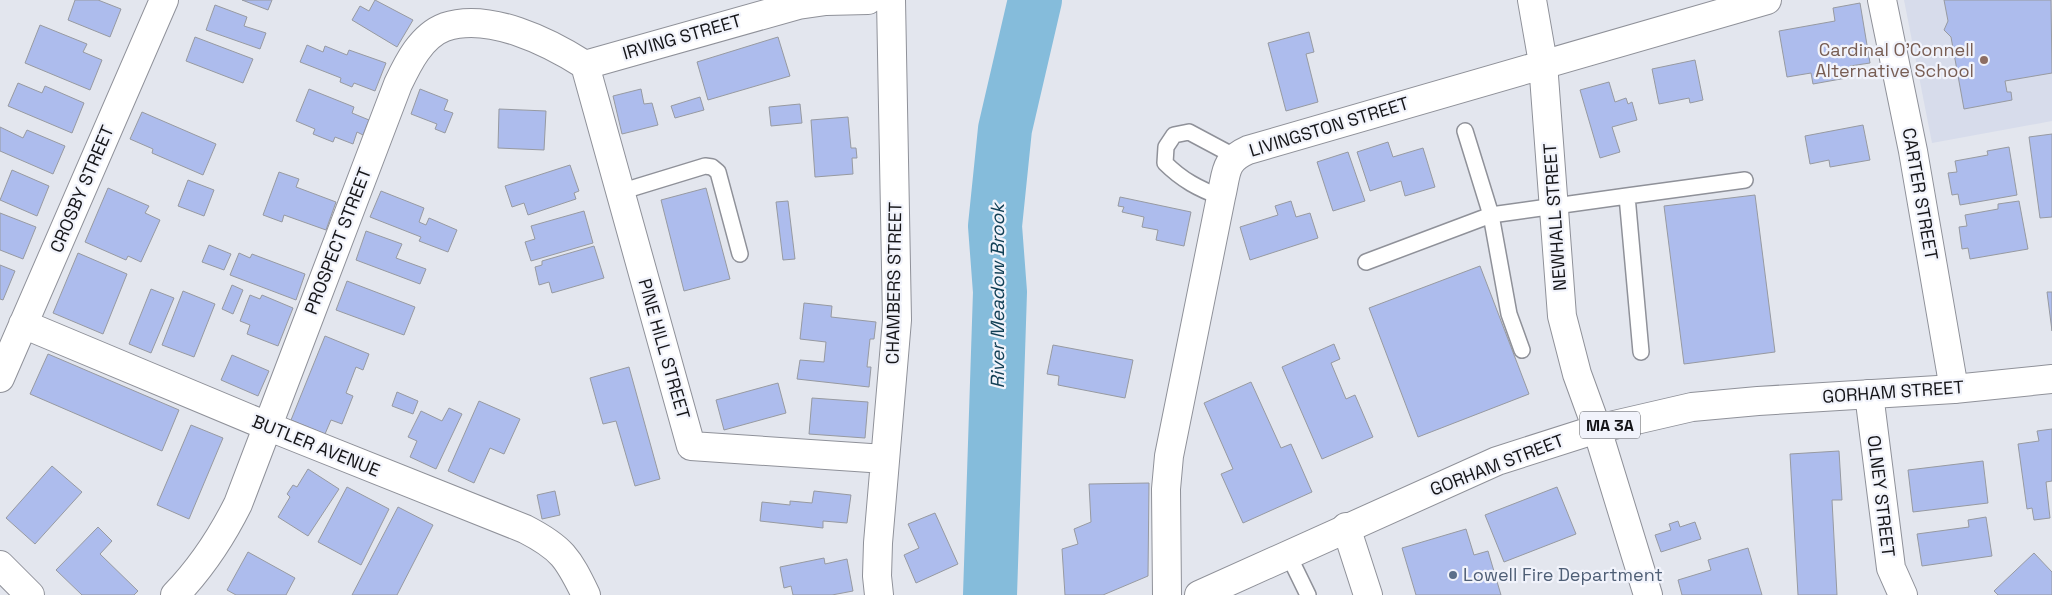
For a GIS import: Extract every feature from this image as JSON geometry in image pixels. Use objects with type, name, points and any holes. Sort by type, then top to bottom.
[{"type":"street","name":"CROSBY STREET","points":[[3,363],[23,324],[164,0]]},
{"type":"street","name":"IRVING STREET","points":[[585,65],[798,5],[826,1],[868,0]]},
{"type":"street","name":"CHAMBERS STREET","points":[[879,595],[877,576],[878,543],[897,320],[891,0]]},
{"type":"street","name":"NEWHALL STREET","points":[[1532,0],[1543,64],[1562,316],[1577,374],[1597,429],[1648,595]]},
{"type":"street","name":"LIVINGSTON STREET","points":[[1167,595],[1166,489],[1169,456],[1228,165],[1234,156],[1248,150],[1767,0]]},
{"type":"street","name":"CARTER STREET","points":[[1882,0],[1913,151],[1954,389]]},
{"type":"street","name":"PROSPECT STREET","points":[[175,595],[195,574],[220,540],[238,504],[398,84],[410,58],[427,39],[445,27],[472,23],[498,27],[538,38],[585,65]]},
{"type":"street","name":"PINE HILL STREET","points":[[585,65],[690,446],[885,459]]},
{"type":"street","name":"BUTLER AVENUE","points":[[23,324],[267,426],[525,529],[542,538],[565,555],[586,595]]},
{"type":"street","name":"GORHAM STREET","points":[[1200,595],[1346,527],[1497,461],[1597,429],[1692,407],[1954,389],[2052,379]]},
{"type":"street","name":"OLNEY STREET","points":[[1869,394],[1891,568],[1903,595]]},
{"type":"street","points":[[1346,527],[1368,595]]},
{"type":"street","points":[[0,565],[30,595]]},
{"type":"lane","points":[[1465,131],[1491,215],[1509,314],[1522,350]]},
{"type":"lane","points":[[1221,198],[1178,176],[1165,163],[1166,147],[1174,135],[1189,132],[1234,156]]},
{"type":"lane","points":[[620,192],[705,166],[712,167],[718,172],[740,254]]},
{"type":"lane","points":[[1366,262],[1491,215],[1745,180]]},
{"type":"lane","points":[[1627,196],[1641,352]]},
{"type":"lane","points":[[1288,554],[1308,595]]},
{"type":"shaded area","name":"Cardinal O'Connell Alternative School","points":[[1904,0],[2052,0],[2052,121],[1932,143]]},
{"type":"building","points":[[75,0],[98,0],[121,9],[110,37],[68,20]]},
{"type":"building","points":[[242,0],[272,0],[268,10]]},
{"type":"building","points":[[375,0],[413,20],[397,47],[352,20],[360,6],[369,11]]},
{"type":"building","points":[[1944,0],[2051,0],[2052,73],[2005,81],[2007,92],[2011,92],[2012,100],[1964,109],[1951,37],[1944,30],[1948,21]]},
{"type":"building","points":[[1860,3],[1870,63],[1850,66],[1852,77],[1813,84],[1811,73],[1787,77],[1779,31],[1835,21],[1833,8]]},
{"type":"building","points":[[215,5],[247,17],[244,26],[266,33],[260,49],[206,30]]},
{"type":"building","points":[[40,25],[87,44],[83,52],[102,60],[90,90],[25,63]]},
{"type":"building","points":[[1309,32],[1314,52],[1306,54],[1318,102],[1286,111],[1268,43]]},
{"type":"building","points":[[195,37],[253,59],[243,83],[186,61]]},
{"type":"building","points":[[778,37],[790,76],[708,100],[697,62]]},
{"type":"building","points":[[307,45],[323,52],[325,46],[347,55],[349,50],[386,63],[375,91],[354,83],[352,87],[340,82],[341,78],[300,62]]},
{"type":"building","points":[[1695,60],[1703,100],[1690,103],[1689,98],[1659,104],[1652,69]]},
{"type":"building","points":[[1609,82],[1615,102],[1626,98],[1628,104],[1632,102],[1637,120],[1612,127],[1620,152],[1600,158],[1580,90]]},
{"type":"building","points":[[18,83],[42,93],[45,86],[84,103],[72,133],[8,106]]},
{"type":"building","points":[[309,89],[354,107],[352,113],[369,120],[363,135],[357,132],[353,144],[335,137],[333,142],[313,134],[315,129],[296,121]]},
{"type":"building","points":[[420,89],[448,100],[444,110],[453,113],[445,133],[435,129],[437,124],[411,114]]},
{"type":"building","points":[[641,89],[644,104],[652,103],[658,125],[622,134],[613,96]]},
{"type":"building","points":[[700,97],[704,110],[675,118],[671,106]]},
{"type":"building","points":[[800,104],[802,123],[771,126],[769,107]]},
{"type":"building","points":[[499,109],[546,111],[544,150],[498,148]]},
{"type":"building","points":[[142,112],[216,144],[203,175],[152,153],[153,149],[130,139]]},
{"type":"building","points":[[848,117],[851,148],[856,148],[857,158],[852,158],[853,174],[815,177],[811,120]]},
{"type":"building","points":[[1863,125],[1870,160],[1830,167],[1829,160],[1810,164],[1805,136]]},
{"type":"building","points":[[0,127],[23,138],[27,130],[65,146],[53,174],[0,151]]},
{"type":"building","points":[[2052,134],[2052,217],[2040,218],[2029,137]]},
{"type":"building","points":[[1388,142],[1393,157],[1423,148],[1435,187],[1405,196],[1401,181],[1370,191],[1357,152]]},
{"type":"building","points":[[2009,147],[2017,195],[1960,205],[1958,194],[1952,195],[1948,173],[1957,172],[1955,161],[1988,155],[1987,151]]},
{"type":"building","points":[[1348,152],[1365,201],[1333,211],[1317,162]]},
{"type":"building","points":[[570,165],[579,191],[574,193],[576,199],[528,215],[524,203],[512,207],[505,186]]},
{"type":"building","points":[[12,170],[49,186],[37,216],[0,200]]},
{"type":"building","points":[[279,172],[299,179],[296,187],[336,202],[326,230],[284,215],[282,222],[263,215]]},
{"type":"building","points":[[188,180],[214,190],[204,216],[178,206]]},
{"type":"building","points":[[108,188],[149,206],[145,213],[160,220],[141,262],[128,256],[126,260],[85,242]]},
{"type":"building","points":[[706,188],[730,279],[684,291],[661,200]]},
{"type":"building","points":[[381,191],[424,208],[419,222],[426,225],[429,218],[457,230],[448,252],[419,241],[421,237],[370,217]]},
{"type":"building","points":[[1755,195],[1775,352],[1684,364],[1664,206]]},
{"type":"building","points":[[1120,197],[1191,212],[1184,246],[1156,240],[1158,230],[1142,227],[1144,217],[1122,212],[1124,207],[1118,206]]},
{"type":"building","points":[[788,201],[795,259],[783,260],[776,202]]},
{"type":"building","points":[[1291,201],[1296,217],[1310,213],[1318,238],[1250,260],[1240,227],[1278,215],[1275,206]]},
{"type":"building","points":[[2019,201],[2028,249],[1970,259],[1968,248],[1962,249],[1959,227],[1967,226],[1965,215],[1998,209],[1998,204]]},
{"type":"building","points":[[584,211],[593,243],[531,261],[525,242],[535,239],[531,226]]},
{"type":"building","points":[[0,213],[36,227],[23,259],[0,250]]},
{"type":"building","points":[[366,231],[402,244],[396,258],[426,269],[420,284],[356,260]]},
{"type":"building","points":[[209,245],[231,254],[224,270],[202,262]]},
{"type":"building","points":[[594,246],[604,278],[552,293],[549,282],[539,285],[535,267],[542,265],[542,261]]},
{"type":"building","points":[[78,253],[127,274],[103,334],[53,313]]},
{"type":"building","points":[[239,253],[250,258],[252,254],[305,274],[296,300],[230,275]]},
{"type":"building","points":[[0,265],[15,271],[3,300],[0,299]]},
{"type":"building","points":[[1480,266],[1529,394],[1418,437],[1369,308]]},
{"type":"building","points":[[347,281],[415,307],[404,335],[336,310]]},
{"type":"building","points":[[232,285],[243,290],[233,314],[222,309]]},
{"type":"building","points":[[151,289],[174,298],[151,353],[129,344]]},
{"type":"building","points":[[183,291],[215,304],[194,357],[162,345]]},
{"type":"building","points":[[2047,292],[2052,292],[2052,331]]},
{"type":"building","points":[[250,295],[260,299],[262,295],[293,308],[278,346],[247,334],[250,325],[240,321]]},
{"type":"building","points":[[804,303],[832,306],[831,317],[876,322],[874,339],[870,339],[867,367],[871,367],[869,387],[797,379],[800,360],[824,362],[826,342],[800,339]]},
{"type":"building","points":[[325,336],[369,354],[363,370],[356,367],[346,393],[353,396],[342,424],[331,420],[325,434],[291,420]]},
{"type":"building","points":[[1334,344],[1340,359],[1331,363],[1346,399],[1355,395],[1373,437],[1322,459],[1282,367]]},
{"type":"building","points":[[1053,345],[1133,360],[1125,398],[1058,385],[1059,376],[1047,374]]},
{"type":"building","points":[[48,354],[179,410],[162,451],[30,394]]},
{"type":"building","points":[[232,355],[269,371],[258,396],[221,380]]},
{"type":"building","points":[[629,367],[660,479],[635,486],[616,421],[603,424],[590,378]]},
{"type":"building","points":[[1251,382],[1281,448],[1291,444],[1312,492],[1243,523],[1221,474],[1233,469],[1204,403]]},
{"type":"building","points":[[778,383],[786,413],[724,430],[716,400]]},
{"type":"building","points":[[397,392],[418,401],[413,414],[392,406]]},
{"type":"building","points":[[812,398],[868,402],[865,438],[809,434]]},
{"type":"building","points":[[479,401],[520,419],[504,454],[490,448],[474,483],[448,471]]},
{"type":"building","points":[[449,408],[462,414],[436,469],[410,457],[417,441],[408,437],[421,411],[442,421]]},
{"type":"building","points":[[191,425],[223,438],[189,519],[157,505]]},
{"type":"building","points":[[2052,429],[2052,481],[2046,482],[2050,518],[2034,520],[2032,508],[2027,509],[2018,444],[2039,441],[2037,431]]},
{"type":"building","points":[[1839,451],[1842,500],[1832,500],[1837,595],[1798,595],[1790,454]]},
{"type":"building","points":[[1983,461],[1988,503],[1913,512],[1908,470]]},
{"type":"building","points":[[52,466],[82,492],[35,544],[6,518]]},
{"type":"building","points":[[308,469],[339,489],[308,536],[278,517],[290,497],[287,494],[293,485],[297,487]]},
{"type":"building","points":[[1149,483],[1148,576],[1103,595],[1065,595],[1062,549],[1078,544],[1074,529],[1091,522],[1089,484]]},
{"type":"building","points":[[347,487],[389,509],[361,565],[318,542]]},
{"type":"building","points":[[1557,487],[1576,534],[1504,562],[1485,515]]},
{"type":"building","points":[[555,491],[560,515],[542,519],[537,495]]},
{"type":"building","points":[[814,491],[851,495],[847,523],[823,521],[823,528],[760,521],[762,502],[790,505],[790,501],[812,503]]},
{"type":"building","points":[[398,507],[433,525],[397,595],[352,595]]},
{"type":"building","points":[[935,513],[958,564],[916,583],[904,555],[919,548],[908,524]]},
{"type":"building","points":[[1986,517],[1992,556],[1922,566],[1917,534],[1969,527],[1968,520]]},
{"type":"building","points":[[1678,521],[1680,527],[1695,522],[1701,539],[1661,552],[1655,535],[1671,530],[1669,524]]},
{"type":"building","points":[[98,527],[112,541],[100,554],[138,591],[134,595],[82,595],[56,570]]},
{"type":"building","name":"Lowell Fire Department","points":[[1466,529],[1474,555],[1488,551],[1501,595],[1416,595],[1402,548]]},
{"type":"building","points":[[1748,548],[1762,595],[1682,595],[1678,580],[1711,570],[1708,560]]},
{"type":"building","points":[[248,552],[295,578],[286,595],[236,595],[227,590]]},
{"type":"building","points":[[2034,553],[2052,572],[2052,595],[1998,595],[1994,591]]},
{"type":"building","points":[[824,558],[825,564],[847,559],[853,591],[832,595],[793,595],[791,586],[784,588],[780,567]]},
{"type":"waterway","name":"River Meadow Brook","points":[[990,595],[1000,292],[995,226],[1005,129],[1035,0]]},
{"type":"place","name":"Cardinal O'Connell Alternative School","points":[[1984,60]]},
{"type":"place","name":"Lowell Fire Department","points":[[1453,575]]}]
